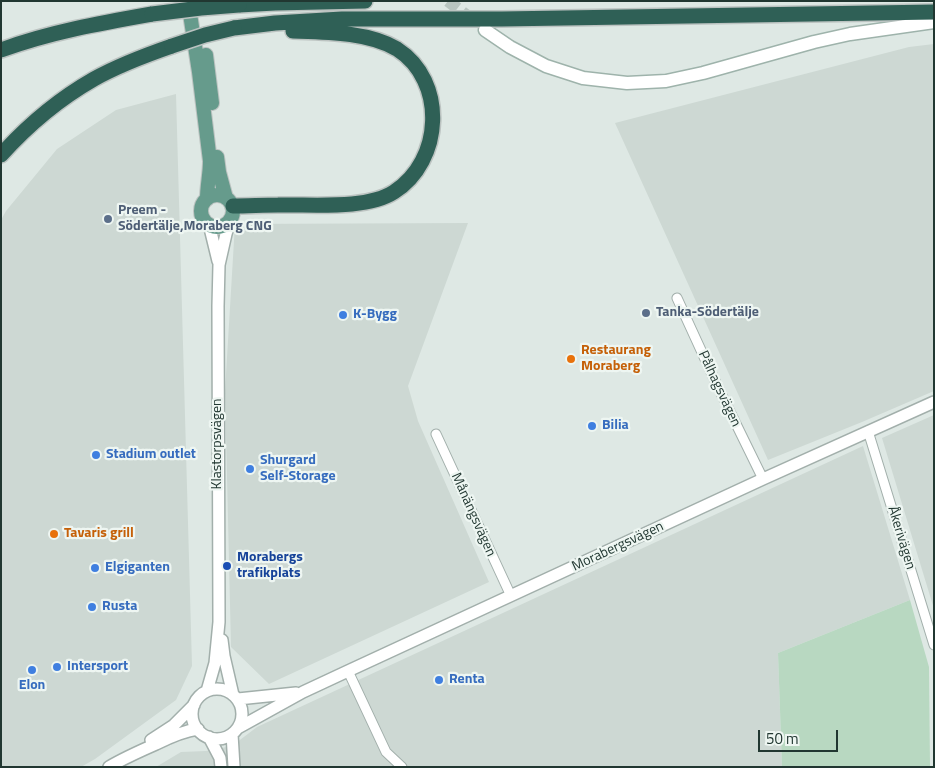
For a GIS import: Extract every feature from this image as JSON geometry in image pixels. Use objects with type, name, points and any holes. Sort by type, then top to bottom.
[{"type":"highway","points":[[1,50],[63,32],[152,14],[239,5],[365,1]]},
{"type":"highway","points":[[234,32],[275,23],[342,19],[502,19],[934,12]]},
{"type":"highway","points":[[1,155],[40,116],[94,79],[121,65],[205,35],[234,32],[284,31],[352,34],[395,48],[408,57],[417,68],[427,85],[432,102],[433,124],[429,145],[422,162],[409,179],[394,192],[378,199],[346,204],[229,208]]},
{"type":"main road","points":[[188,1],[210,161],[207,199]]},
{"type":"main road","name":"Klastorpsvägen","points":[[197,1],[209,78],[219,172],[229,208]]},
{"type":"main road","points":[[485,30],[510,47],[546,66],[583,78],[627,83],[666,81],[850,34],[934,22]]},
{"type":"main road","points":[[219,195],[229,208],[226,224],[221,226],[209,224],[202,216],[201,211],[207,199],[219,195]]},
{"type":"street","name":"Klastorpsvägen","points":[[207,691],[215,663],[219,622],[219,266],[229,208]]},
{"type":"street","name":"Klastorpsvägen","points":[[209,224],[219,266]]},
{"type":"street","name":"Pålhagsvägen","points":[[677,298],[763,479]]},
{"type":"street","name":"Morabergsvägen","points":[[235,731],[303,692],[934,402]]},
{"type":"street","name":"Åkerivägen","points":[[868,431],[934,644]]},
{"type":"street","name":"Månängsvägen","points":[[436,434],[510,596]]},
{"type":"street","name":"Klastorpsvägen","points":[[219,622],[224,656],[235,697]]},
{"type":"street","points":[[348,672],[386,752],[402,767]]},
{"type":"street","points":[[109,767],[174,725],[199,697],[207,691],[220,689],[227,691],[235,697],[242,711],[241,720],[235,731],[225,738],[209,737],[198,729],[193,718],[194,704]]},
{"type":"street","name":"Morabergsvägen","points":[[235,697],[303,692]]},
{"type":"street","points":[[125,758],[178,734],[198,729]]},
{"type":"street","points":[[234,767],[235,731]]},
{"type":"street","points":[[209,737],[220,758],[221,767]]},
{"type":"shaded area","points":[[934,44],[934,391],[768,460],[615,123],[909,47]]},
{"type":"shaded area","points":[[176,94],[192,666],[176,700],[95,759],[81,767],[1,767],[1,220],[6,211],[57,149],[116,110]]},
{"type":"shaded area","points":[[468,223],[408,386],[418,421],[489,582],[269,684],[231,647],[225,391],[235,224]]},
{"type":"shaded area","points":[[934,415],[934,609],[882,438]]},
{"type":"shaded area","points":[[863,446],[910,600],[778,653],[782,767],[156,767],[181,752],[206,751],[232,746],[257,727]]},
{"type":"green space","points":[[910,600],[929,667],[930,767],[782,767],[778,653]]},
{"type":"tunnel","points":[[448,1],[474,21]]},
{"type":"place","name":"Preem - Södertälje,Moraberg CNG","points":[[108,219]]},
{"type":"place","name":"Tanka-Södertälje","points":[[646,313]]},
{"type":"place","name":"K-Bygg","points":[[343,315]]},
{"type":"place","name":"Restaurang Moraberg","points":[[571,359]]},
{"type":"place","name":"Bilia","points":[[592,426]]},
{"type":"place","name":"Stadium outlet","points":[[96,455]]},
{"type":"place","name":"Shurgard Self-Storage","points":[[250,469]]},
{"type":"place","name":"Tavaris grill","points":[[54,534]]},
{"type":"place","name":"Morabergs trafikplats","points":[[227,566]]},
{"type":"place","name":"Elgiganten","points":[[95,568]]},
{"type":"place","name":"Rusta","points":[[92,607]]},
{"type":"place","name":"Intersport","points":[[57,667]]},
{"type":"place","name":"Elon","points":[[32,670]]},
{"type":"place","name":"Renta","points":[[439,680]]}]
